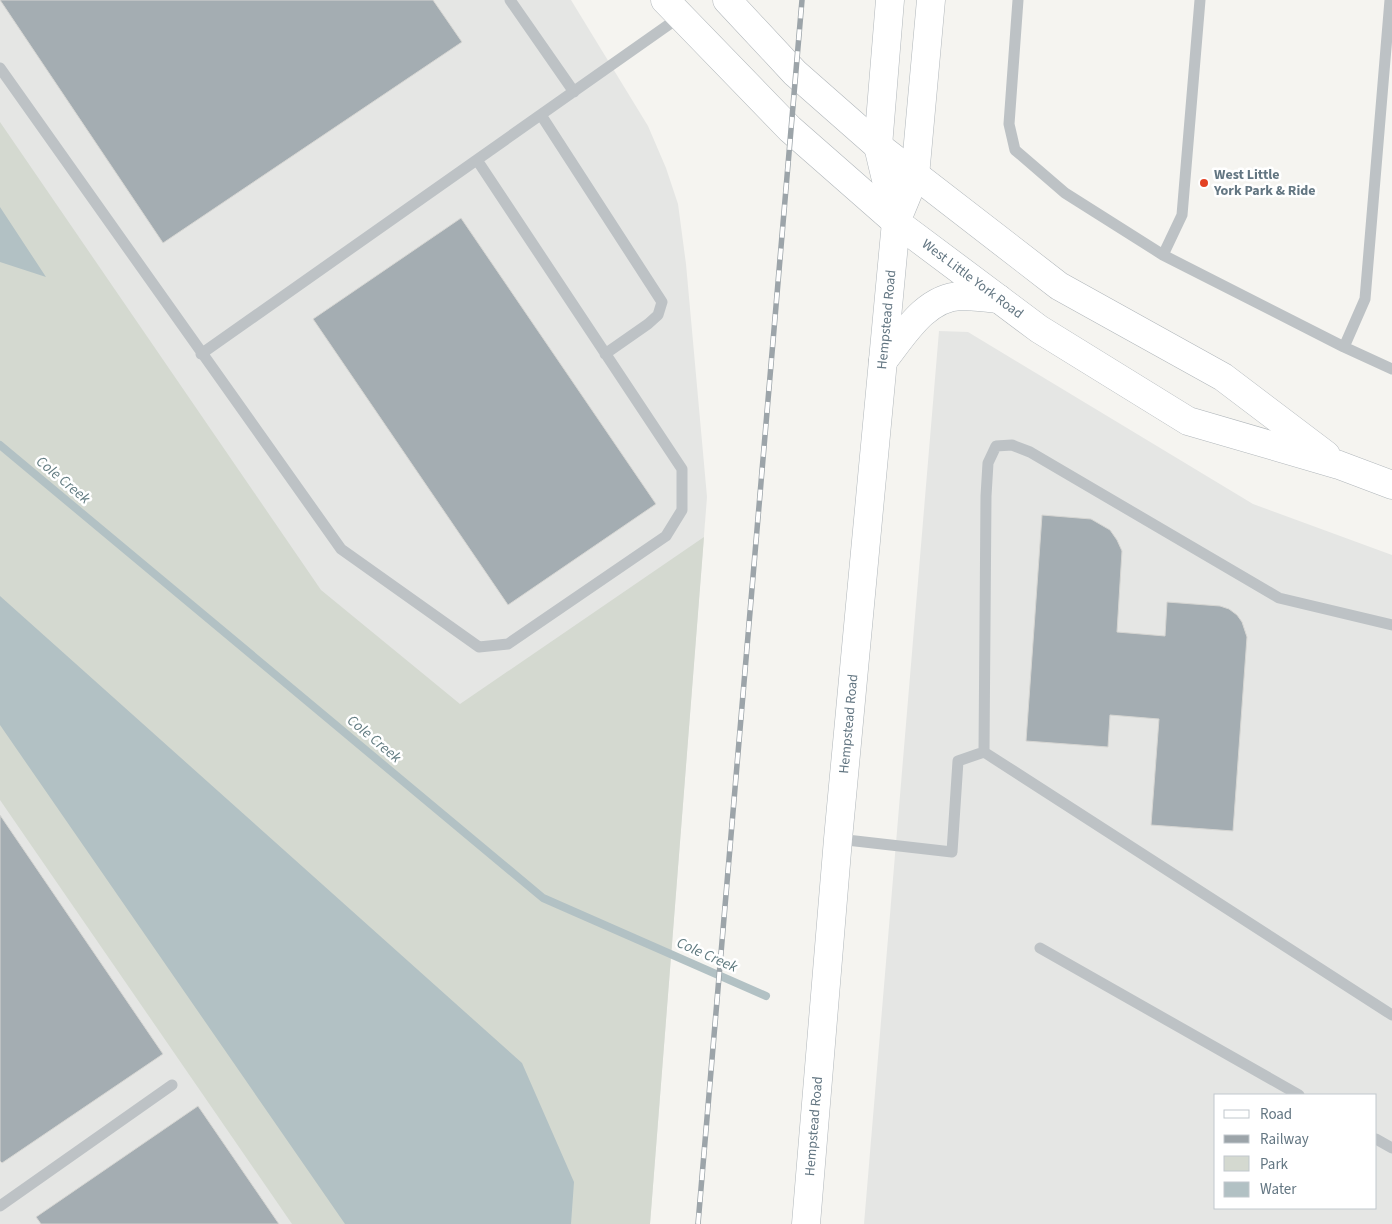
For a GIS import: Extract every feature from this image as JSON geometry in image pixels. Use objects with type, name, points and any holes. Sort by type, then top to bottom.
[{"type":"main road","name":"West Little York Road","points":[[727,0],[795,73],[915,176],[1060,286],[1223,377],[1339,465]]},
{"type":"main road","name":"Hempstead Road","points":[[890,0],[878,146],[896,222]]},
{"type":"main road","name":"Hempstead Road","points":[[806,1224],[838,839],[896,222],[915,176],[931,0]]},
{"type":"main road","name":"West Little York Road","points":[[673,8],[790,129],[896,222],[1039,329],[1188,421],[1339,465],[1392,486]]},
{"type":"main road","points":[[883,360],[924,311],[944,299],[960,296],[999,299]]},
{"type":"lane","points":[[510,0],[574,92]]},
{"type":"lane","points":[[1018,0],[1009,124],[1016,150],[1065,193],[1163,255],[1344,347],[1392,369]]},
{"type":"lane","points":[[1163,255],[1182,215],[1200,0]]},
{"type":"lane","points":[[1344,347],[1365,299],[1390,0]]},
{"type":"lane","points":[[201,354],[574,92],[673,8]]},
{"type":"lane","points":[[0,68],[341,550],[479,647],[508,644],[666,536],[682,510],[682,469],[477,160]]},
{"type":"lane","points":[[541,115],[662,302],[658,315],[605,354]]},
{"type":"lane","points":[[984,752],[986,496],[988,463],[996,446],[1012,445],[1030,452],[1279,598],[1392,625]]},
{"type":"lane","points":[[838,839],[952,852],[958,761],[984,752]]},
{"type":"lane","points":[[984,752],[1392,1016]]},
{"type":"lane","points":[[1040,948],[1297,1094]]},
{"type":"lane","points":[[0,1206],[172,1085]]},
{"type":"lane","points":[[1377,1140],[1392,1148]]},
{"type":"shaded area","points":[[0,0],[571,0],[648,126],[666,168],[678,204],[686,264],[707,497],[650,1224],[0,1224]]},
{"type":"shaded area","points":[[939,331],[968,332],[1253,504],[1392,555],[1392,1224],[864,1224]]},
{"type":"green space","points":[[0,122],[321,590],[460,704],[704,537],[650,1224],[292,1224],[0,800]]},
{"type":"water","points":[[0,207],[46,277],[0,262]]},
{"type":"water","points":[[0,596],[522,1063],[574,1182],[571,1224],[345,1224],[0,725]]},
{"type":"building","points":[[0,0],[433,0],[462,42],[163,243]]},
{"type":"building","points":[[461,218],[656,504],[508,605],[313,319]]},
{"type":"building","points":[[1042,515],[1091,519],[1110,530],[1117,540],[1122,551],[1117,632],[1165,636],[1167,602],[1220,606],[1229,609],[1242,622],[1247,637],[1233,831],[1151,825],[1159,719],[1110,715],[1108,747],[1026,741]]},
{"type":"building","points":[[0,815],[163,1054],[2,1163],[0,1161]]},
{"type":"building","points":[[198,1106],[279,1224],[41,1224],[36,1217]]},
{"type":"waterway","name":"Cole Creek","points":[[0,445],[543,898],[766,996]]},
{"type":"railway","points":[[698,1224],[802,0]]},
{"type":"place","name":"West Little York Park & Ride","points":[[1204,183]]}]
